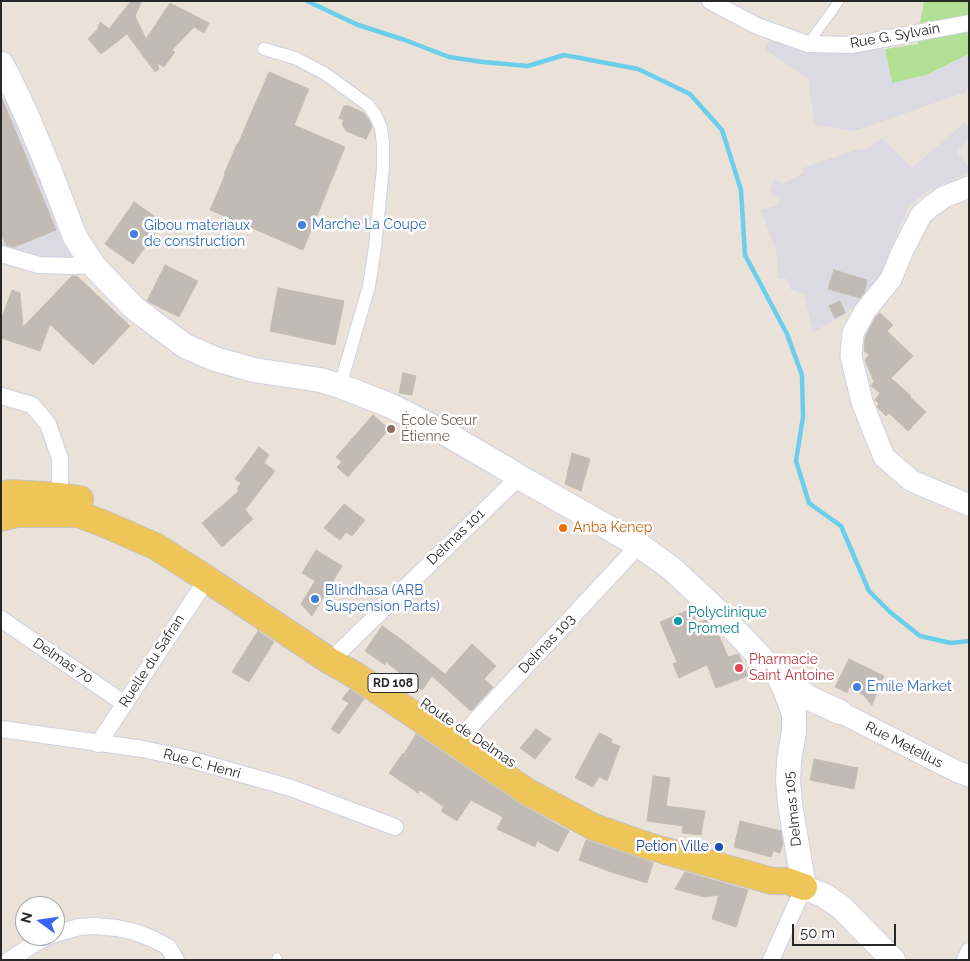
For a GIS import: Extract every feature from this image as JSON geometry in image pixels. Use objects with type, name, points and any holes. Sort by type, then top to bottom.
[{"type":"main road","points":[[3,72],[26,114],[76,237],[93,265],[134,308],[185,346],[215,359],[254,370],[320,380],[340,386],[389,405],[445,433],[639,545],[671,568],[714,608],[765,662],[794,687],[809,698],[840,712]]},
{"type":"main road","name":"Route de Delmas","points":[[9,503],[60,505],[79,498],[106,505],[160,530],[220,567],[335,655],[355,675],[461,737],[528,792],[594,827],[648,846],[772,881],[796,884],[825,896],[841,907],[892,960]]},
{"type":"main road","name":"Route de Delmas","points":[[60,505],[154,546],[335,655]]},
{"type":"main road","name":"Delmas 105","points":[[776,671],[794,714],[794,731],[788,781],[796,884]]},
{"type":"main road","points":[[794,731],[808,716],[820,711],[840,712]]},
{"type":"street","name":"Rue G. Sylvain","points":[[710,1],[757,26],[808,44],[852,45],[969,23]]},
{"type":"street","points":[[264,49],[295,58],[324,73],[368,105],[376,116],[384,143],[375,246],[369,286],[340,386]]},
{"type":"street","points":[[969,187],[944,197],[921,215],[891,279],[865,311],[853,333],[851,356],[862,402],[884,457],[912,481],[969,505]]},
{"type":"street","points":[[1,254],[39,265],[93,265]]},
{"type":"street","points":[[1,396],[32,405],[48,424],[60,459],[60,505]]},
{"type":"street","name":"Delmas 101","points":[[335,655],[519,477]]},
{"type":"street","name":"Delmas 103","points":[[461,737],[639,545]]},
{"type":"street","name":"Ruelle du Safran","points":[[98,744],[207,579]]},
{"type":"street","name":"Delmas 70","points":[[1,619],[125,704]]},
{"type":"street","name":"Rue Metellus","points":[[840,712],[969,776]]},
{"type":"street","name":"Rue C. Henri","points":[[2,733],[143,749],[189,759],[291,788],[395,827]]},
{"type":"street","points":[[773,958],[796,884]]},
{"type":"street","points":[[65,931],[79,927],[95,926],[135,932],[153,938],[168,947],[176,960]]},
{"type":"street","points":[[9,960],[31,946]]},
{"type":"street","points":[[965,960],[969,951]]},
{"type":"lane","points":[[808,44],[839,1]]},
{"type":"shaded area","points":[[769,41],[837,52],[885,49],[892,83],[926,75],[969,54],[969,83],[966,92],[854,131],[815,125],[808,79],[765,49]]},
{"type":"shaded area","points":[[11,98],[76,260],[41,261],[1,246],[1,102]]},
{"type":"shaded area","points":[[964,123],[969,128],[969,138],[957,152],[969,168],[969,172],[926,192],[909,206],[883,271],[860,301],[844,315],[813,332],[804,294],[790,289],[787,279],[779,279],[776,250],[761,210],[776,206],[779,200],[770,191],[774,180],[784,183],[804,173],[803,168],[853,151],[868,148],[882,138],[912,168]]},
{"type":"green space","points":[[924,1],[969,1],[969,54],[926,75],[892,83],[885,49],[918,44]]},
{"type":"building","points":[[131,1],[142,1],[135,16],[146,39],[170,3],[209,23],[204,33],[194,27],[172,50],[175,52],[164,67],[157,63],[159,69],[155,72],[127,34],[101,54],[88,39],[97,30],[100,22],[109,29]]},
{"type":"building","points":[[269,72],[309,89],[294,125],[345,147],[303,250],[210,210]]},
{"type":"building","points":[[1,96],[56,230],[14,247],[6,245],[1,233]]},
{"type":"building","points":[[344,106],[349,106],[364,113],[369,120],[372,127],[366,139],[346,131],[342,124],[344,120],[339,118]]},
{"type":"building","name":"Gibou materiaux de construction","points":[[134,202],[163,222],[133,264],[105,244]]},
{"type":"building","points":[[165,265],[198,281],[179,317],[147,301]]},
{"type":"building","points":[[834,270],[867,280],[864,293],[860,298],[828,289]]},
{"type":"building","points":[[72,276],[77,276],[130,326],[93,365],[50,324],[40,351],[1,338],[1,320],[12,290],[20,293],[23,327]]},
{"type":"building","points":[[278,288],[344,301],[335,345],[270,331]]},
{"type":"building","points":[[840,301],[845,313],[835,318],[829,306]]},
{"type":"building","points":[[880,313],[893,325],[887,331],[913,356],[891,378],[926,412],[908,431],[889,413],[886,416],[878,408],[879,404],[875,400],[880,393],[871,386],[874,382],[865,360],[869,355],[864,351],[865,338],[875,318]]},
{"type":"building","points":[[403,373],[416,376],[412,395],[399,393]]},
{"type":"building","points":[[373,415],[389,429],[348,477],[337,467],[342,462],[336,457]]},
{"type":"building","points":[[259,447],[269,455],[264,463],[275,471],[245,510],[253,519],[222,547],[202,523],[239,491],[237,489],[241,483],[235,479]]},
{"type":"building","points":[[572,453],[590,459],[581,491],[565,484]]},
{"type":"building","points":[[344,504],[365,520],[352,536],[346,532],[340,540],[324,528]]},
{"type":"building","points":[[316,550],[342,566],[312,616],[301,604],[315,581],[302,573]]},
{"type":"building","points":[[691,609],[697,623],[706,620],[715,632],[717,631],[728,657],[739,655],[748,676],[716,688],[707,665],[679,678],[673,664],[677,662],[660,622]]},
{"type":"building","points":[[382,626],[445,674],[472,644],[496,666],[484,679],[493,687],[471,711],[432,676],[422,690],[386,662],[385,665],[365,651]]},
{"type":"building","points":[[258,631],[274,642],[249,682],[232,672]]},
{"type":"building","points":[[849,659],[884,676],[872,705],[862,694],[849,687],[847,693],[835,687]]},
{"type":"building","points":[[350,689],[364,699],[339,734],[331,729],[349,703],[342,699]]},
{"type":"building","points":[[536,729],[551,739],[535,759],[520,748]]},
{"type":"building","points":[[599,733],[612,739],[611,743],[620,746],[607,781],[599,777],[593,787],[575,778]]},
{"type":"building","points":[[416,734],[520,804],[569,831],[558,852],[537,841],[535,847],[497,829],[503,817],[471,800],[457,821],[441,811],[444,807],[420,790],[418,793],[389,773],[404,754]]},
{"type":"building","points":[[814,759],[858,768],[854,789],[810,780]]},
{"type":"building","points":[[653,776],[670,778],[666,806],[705,811],[701,835],[682,833],[683,826],[647,821]]},
{"type":"building","points":[[740,821],[781,831],[783,843],[780,853],[773,851],[771,857],[734,847]]},
{"type":"building","points":[[586,840],[653,863],[647,883],[579,860]]},
{"type":"building","points":[[685,872],[748,890],[736,927],[712,919],[719,895],[704,897],[675,889]]},
{"type":"waterway","points":[[307,1],[358,25],[449,57],[528,66],[564,55],[638,69],[690,94],[722,130],[741,190],[745,255],[787,334],[802,375],[803,417],[796,461],[809,503],[841,526],[869,591],[890,612],[920,636],[951,643],[969,641]]},
{"type":"place","name":"Marche La Coupe","points":[[302,225]]},
{"type":"place","name":"Gibou materiaux de construction","points":[[134,234]]},
{"type":"place","name":"École Sœur Étienne","points":[[391,429]]},
{"type":"place","name":"Anba Kenep","points":[[563,528]]},
{"type":"place","name":"Blindhasa (ARB Suspension Parts)","points":[[315,599]]},
{"type":"place","name":"Polyclinique Promed","points":[[678,621]]},
{"type":"place","name":"Pharmacie Saint Antoine","points":[[739,668]]},
{"type":"place","name":"Emile Market","points":[[857,687]]},
{"type":"place","name":"Petion Ville","points":[[719,847]]}]
